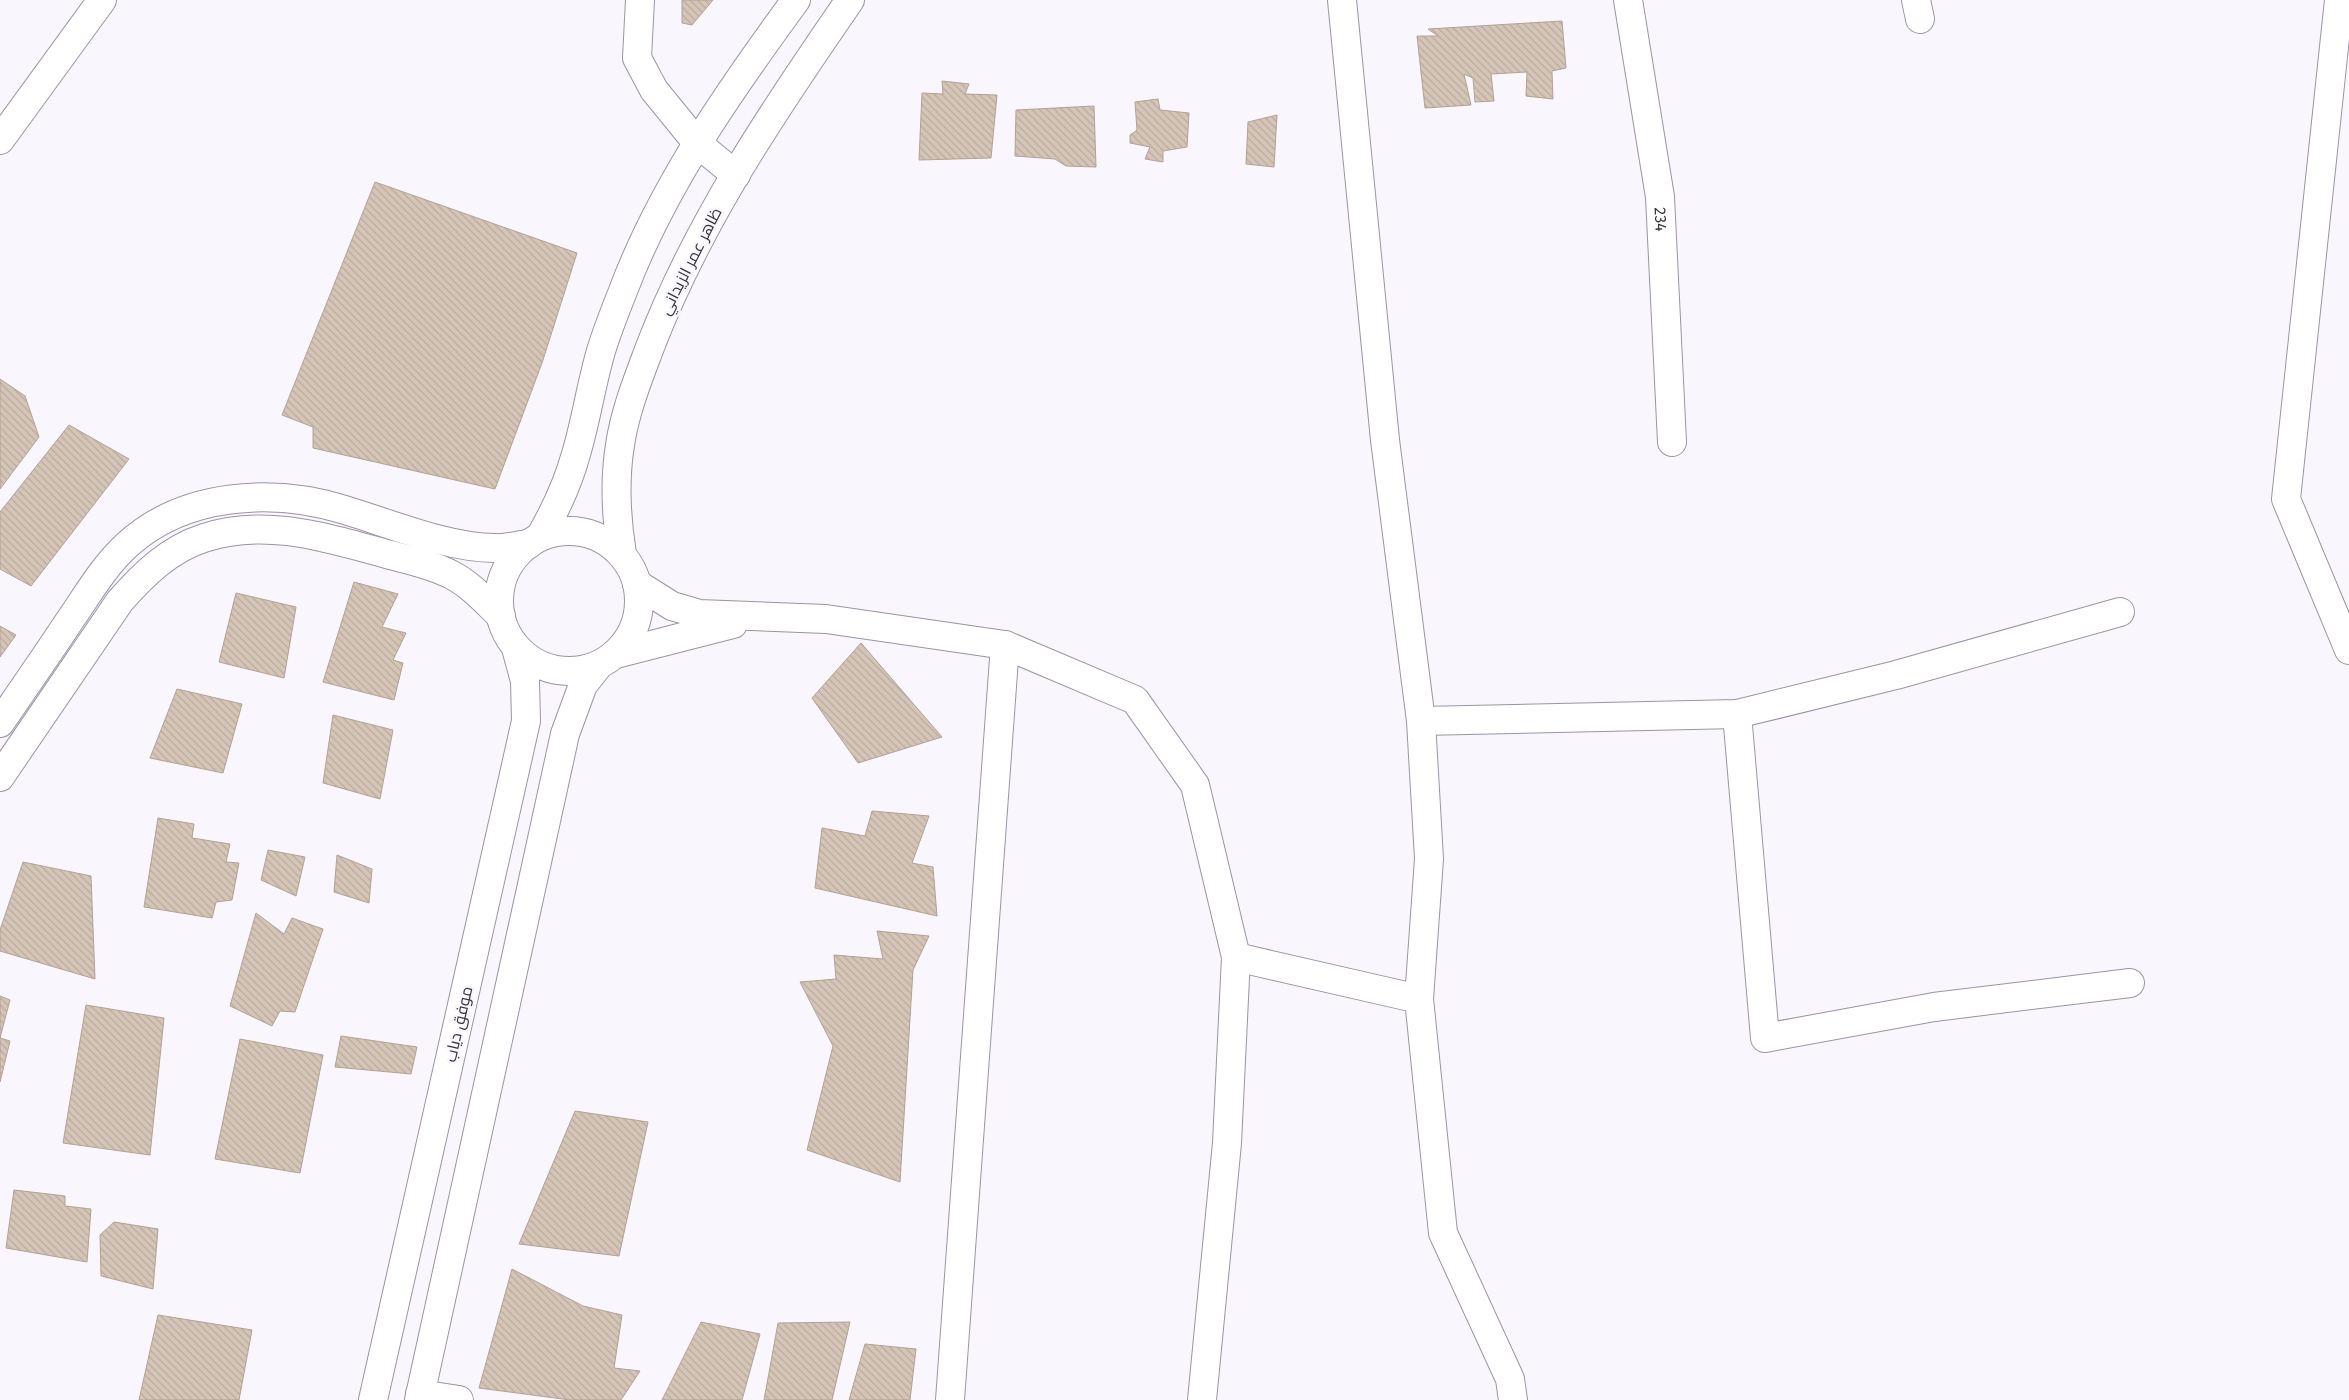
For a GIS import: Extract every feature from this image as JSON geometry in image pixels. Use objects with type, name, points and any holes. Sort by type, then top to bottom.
[{"type":"street","points":[[0,140],[102,0]]},
{"type":"street","points":[[640,0],[637,58],[654,90],[698,144],[736,175]]},
{"type":"street","points":[[763,616],[607,660],[577,672],[552,670],[532,662],[516,648],[504,630],[501,616],[500,587],[508,566],[521,549],[534,540],[565,486],[576,454],[601,351],[623,289],[652,224],[698,144],[745,69],[796,0]]},
{"type":"street","name":"ظاهر عمر الزيداني","points":[[622,554],[616,518],[616,481],[620,443],[634,389],[664,310],[693,249],[775,109],[850,0]]},
{"type":"street","points":[[1342,0],[1385,440],[1421,721],[1428,859],[1419,999],[1443,1233],[1510,1379],[1514,1400]]},
{"type":"street","name":"234","points":[[1628,0],[1660,196],[1672,442]]},
{"type":"street","points":[[2339,0],[2286,499],[2349,650]]},
{"type":"street","points":[[0,724],[100,576],[128,545],[158,523],[198,505],[235,499],[281,498],[324,503],[460,545],[496,548],[534,540],[561,531],[584,532],[604,540],[622,554],[634,573],[637,584],[639,595],[638,617],[630,637],[582,685],[565,734],[420,1397],[459,1400]]},
{"type":"street","points":[[0,777],[120,601],[143,574],[170,554],[204,538],[240,531],[278,530],[309,533],[417,563],[452,575],[475,592],[501,616]]},
{"type":"street","points":[[637,584],[672,606],[700,614],[826,619],[1005,645],[1135,700],[1195,785],[1236,956],[1227,1143],[1202,1400]]},
{"type":"street","points":[[1421,721],[1737,714],[1896,675],[2120,612]]},
{"type":"street","points":[[950,1400],[1005,645]]},
{"type":"street","name":"موفق دياب","points":[[372,1400],[526,721],[525,681],[516,648]]},
{"type":"street","points":[[1737,714],[1765,1038],[1934,1007],[2130,984]]},
{"type":"street","points":[[1236,956],[1419,999]]},
{"type":"building","points":[[682,0],[713,0],[692,25],[682,23]]},
{"type":"building","points":[[1562,21],[1566,68],[1552,71],[1553,99],[1526,96],[1527,72],[1491,74],[1494,101],[1475,102],[1473,78],[1464,74],[1471,105],[1425,108],[1417,36],[1438,36],[1428,29]]},
{"type":"building","points":[[942,81],[969,84],[965,94],[997,95],[991,158],[919,160],[922,93],[943,94]]},
{"type":"building","points":[[1158,99],[1160,110],[1189,113],[1187,147],[1163,151],[1163,162],[1145,159],[1150,147],[1130,143],[1130,135],[1137,130],[1135,102]]},
{"type":"building","points":[[1094,106],[1096,167],[1066,166],[1055,159],[1015,156],[1016,110]]},
{"type":"building","points":[[1277,115],[1274,167],[1246,164],[1248,122]]},
{"type":"building","points":[[375,182],[577,253],[542,363],[495,489],[313,448],[313,427],[282,415]]},
{"type":"building","points":[[0,379],[25,396],[39,437],[0,489]]},
{"type":"building","points":[[69,425],[129,459],[31,586],[0,569],[0,512]]},
{"type":"building","points":[[354,582],[398,594],[382,627],[406,633],[393,660],[403,663],[394,700],[323,682]]},
{"type":"building","points":[[236,593],[296,607],[284,678],[219,662]]},
{"type":"building","points":[[0,626],[16,635],[0,657]]},
{"type":"building","points":[[861,643],[942,737],[858,763],[812,698]]},
{"type":"building","points":[[177,689],[242,704],[223,773],[150,758]]},
{"type":"building","points":[[333,715],[393,730],[380,799],[323,783]]},
{"type":"building","points":[[872,811],[929,816],[912,863],[933,867],[937,916],[815,888],[822,828],[865,836]]},
{"type":"building","points":[[158,818],[194,824],[192,838],[230,844],[226,862],[239,863],[232,900],[216,902],[212,918],[144,907]]},
{"type":"building","points":[[268,850],[305,857],[296,896],[261,880]]},
{"type":"building","points":[[337,855],[372,869],[369,903],[334,892]]},
{"type":"building","points":[[23,862],[91,876],[95,979],[0,951],[0,930]]},
{"type":"building","points":[[256,913],[284,934],[292,918],[323,929],[295,1012],[280,1011],[272,1026],[230,1006]]},
{"type":"building","points":[[877,931],[929,936],[913,970],[900,1182],[807,1150],[833,1046],[800,982],[836,979],[834,955],[883,959]]},
{"type":"building","points":[[0,996],[10,1000],[0,1038]]},
{"type":"building","points":[[86,1005],[164,1018],[150,1155],[63,1143]]},
{"type":"building","points":[[341,1036],[417,1047],[411,1074],[335,1067]]},
{"type":"building","points":[[0,1038],[10,1041],[0,1082]]},
{"type":"building","points":[[240,1039],[323,1055],[300,1173],[215,1159]]},
{"type":"building","points":[[575,1111],[648,1122],[619,1256],[519,1244]]},
{"type":"building","points":[[14,1190],[65,1196],[65,1206],[91,1209],[87,1262],[6,1248]]},
{"type":"building","points":[[114,1222],[158,1229],[153,1289],[101,1276],[100,1235]]},
{"type":"building","points":[[512,1269],[583,1306],[622,1315],[614,1368],[640,1371],[621,1400],[570,1400],[479,1388]]},
{"type":"building","points":[[158,1315],[252,1330],[239,1400],[139,1400]]},
{"type":"building","points":[[701,1322],[760,1334],[742,1400],[662,1400]]},
{"type":"building","points":[[850,1322],[832,1400],[764,1400],[778,1323]]},
{"type":"building","points":[[865,1344],[916,1349],[910,1400],[849,1400]]}]
